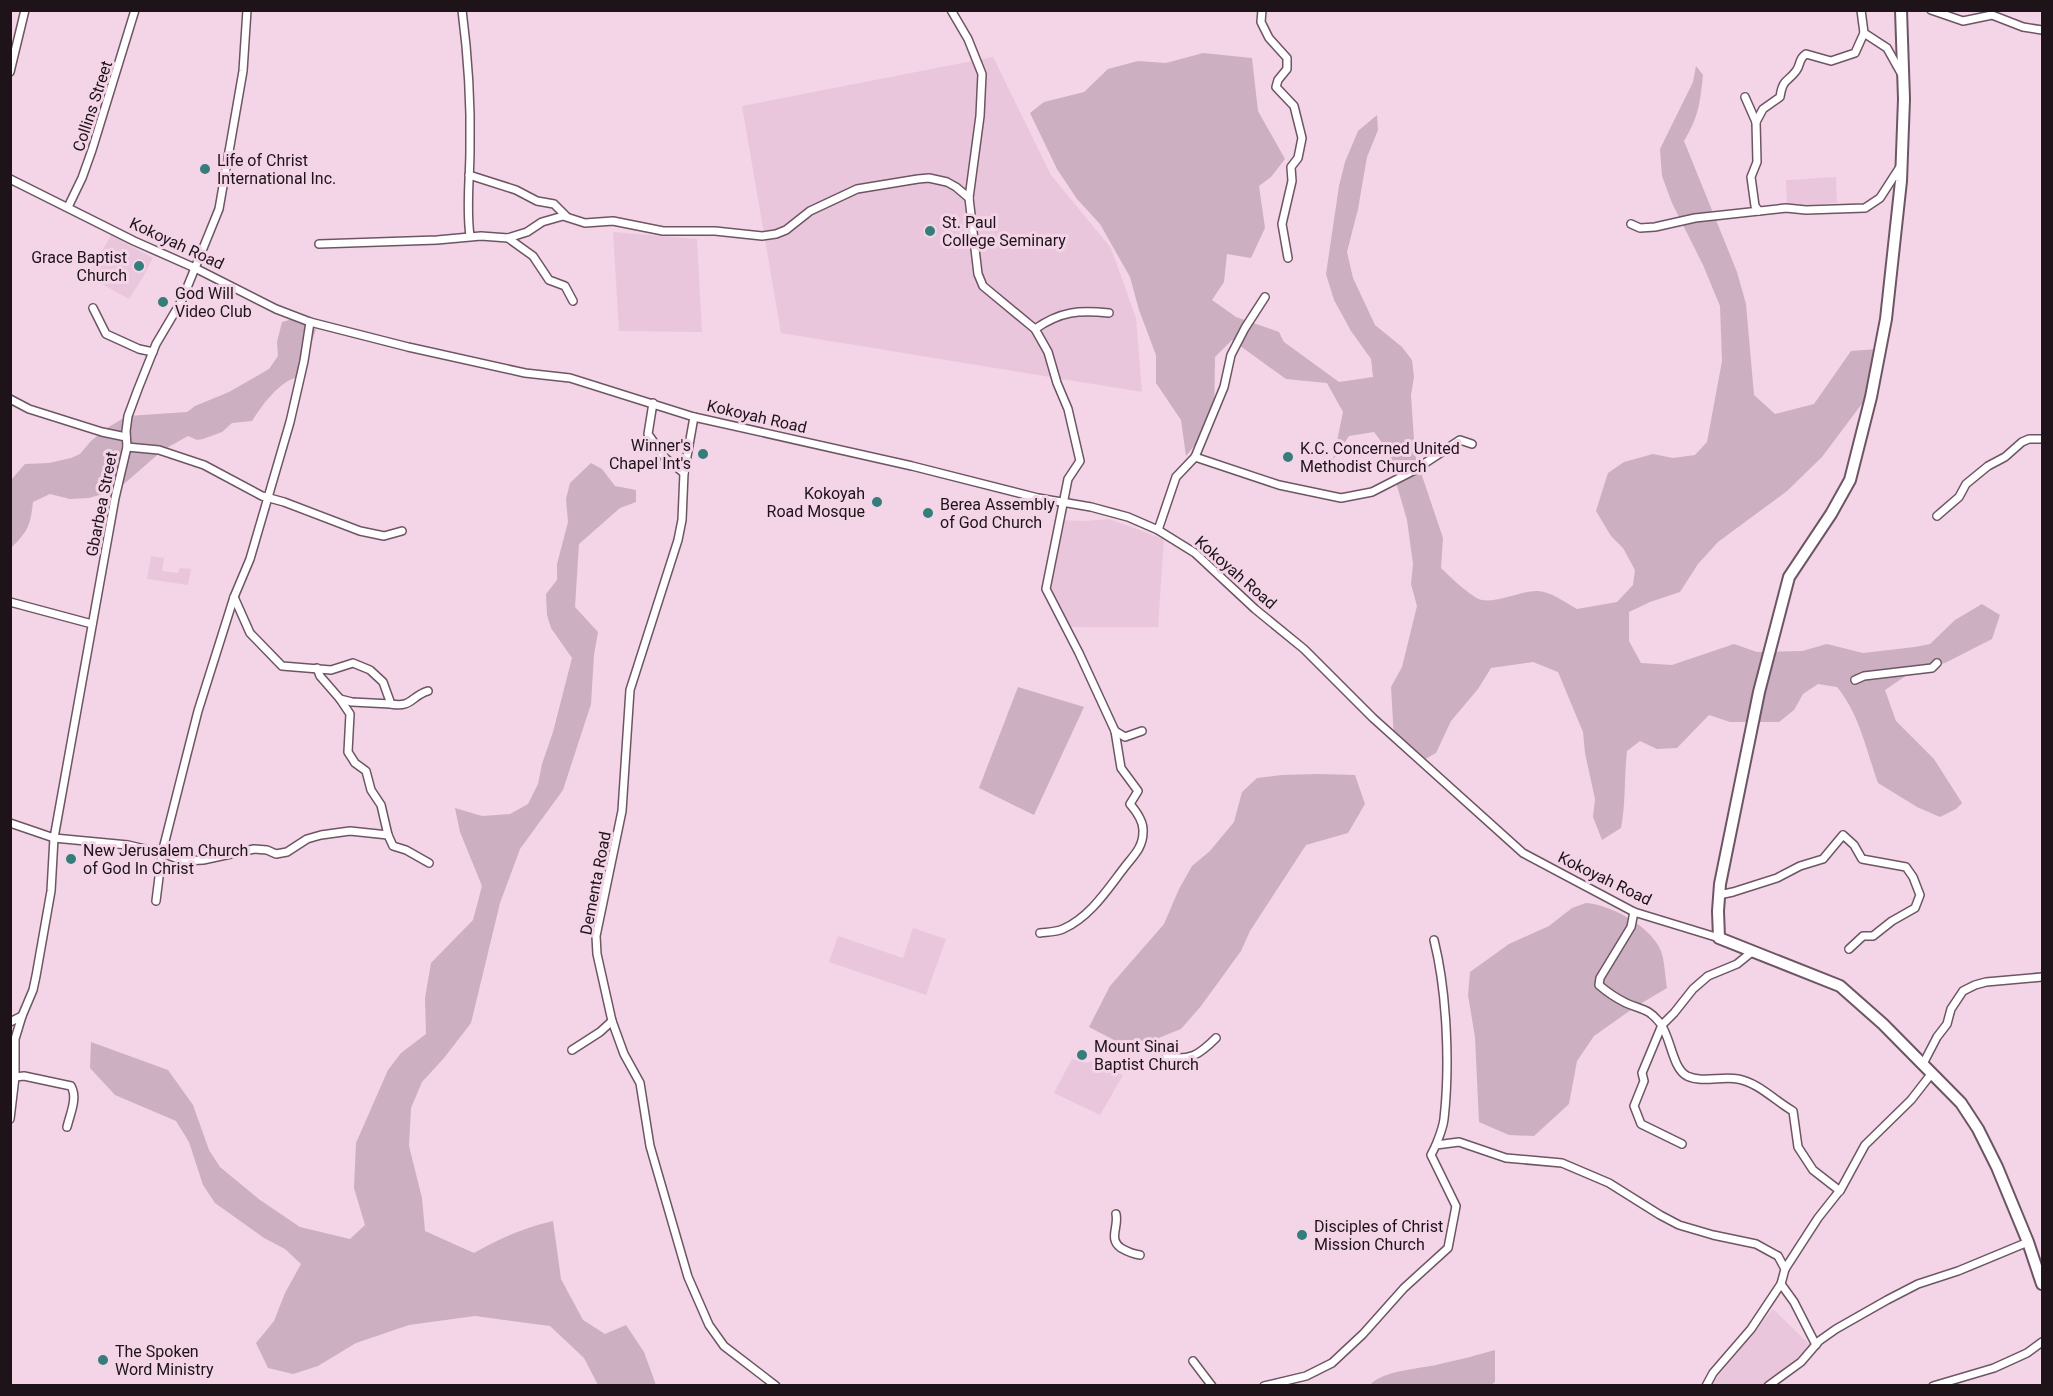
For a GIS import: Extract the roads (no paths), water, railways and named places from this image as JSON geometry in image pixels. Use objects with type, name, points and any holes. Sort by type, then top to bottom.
[{"type":"main road","points":[[1719,938],[1719,895],[1759,692],[1789,577],[1831,514],[1850,480],[1872,397],[1886,319],[1902,165],[1904,77],[1901,10]]},
{"type":"main road","name":"Kokoyah Road","points":[[1719,938],[1840,986],[1864,1006],[1961,1102],[1997,1167],[2043,1284]]},
{"type":"street","points":[[10,72],[25,10]]},
{"type":"street","name":"Collins Street","points":[[68,207],[92,150],[135,10]]},
{"type":"street","name":"Gbarbea Street","points":[[10,1119],[15,1077],[15,1039],[36,976],[51,891],[54,838],[115,498],[127,447],[128,416],[153,352],[182,300],[219,209],[243,71],[247,10]]},
{"type":"street","points":[[462,10],[469,64],[470,148],[467,216],[470,236]]},
{"type":"street","points":[[951,10],[968,39],[982,74],[980,116],[969,198],[978,274],[983,286],[1035,329],[1048,352],[1071,419],[1080,461],[1068,478],[1046,589],[1116,731],[1121,768],[1138,791],[1130,804],[1138,812],[1144,830],[1140,849],[1123,868],[1118,879],[1103,898],[1061,930],[1040,933]]},
{"type":"street","points":[[1262,10],[1261,22],[1269,38],[1287,58],[1287,69],[1278,80],[1276,87],[1294,106],[1302,138],[1299,159],[1292,167],[1292,181],[1282,224],[1288,258]]},
{"type":"street","points":[[1756,122],[1763,109],[1780,97],[1782,84],[1794,74],[1800,58],[1806,54],[1831,61],[1855,53],[1864,33],[1861,10]]},
{"type":"street","points":[[1931,10],[1963,21],[1992,15],[2023,27],[2043,30]]},
{"type":"street","points":[[1864,33],[1887,48],[1904,77]]},
{"type":"street","points":[[1745,97],[1756,122],[1757,162],[1751,177],[1755,206],[1759,211]]},
{"type":"street","points":[[1631,224],[1640,228],[1655,227],[1695,218],[1786,208],[1818,210],[1865,208],[1880,198],[1902,165]]},
{"type":"street","points":[[469,175],[516,190],[537,201],[554,204],[566,216],[585,223],[614,220],[663,231],[715,231],[762,236],[786,230],[810,211],[841,196],[857,189],[880,184],[929,178],[947,182],[969,198]]},
{"type":"street","name":"Kokoyah Road","points":[[10,179],[276,309],[310,322],[525,373],[570,378],[694,417],[912,466],[1063,504],[1091,507],[1118,514],[1158,530],[1195,553],[1255,609],[1304,649],[1373,718],[1523,854],[1634,912],[1719,938]]},
{"type":"street","points":[[319,244],[437,240],[470,236],[508,238],[527,232],[542,222],[566,216]]},
{"type":"street","points":[[508,238],[533,255],[549,280],[565,286],[573,301]]},
{"type":"street","points":[[1158,530],[1176,477],[1196,457],[1224,387],[1231,355],[1265,297]]},
{"type":"street","points":[[93,308],[106,334],[139,349],[153,352]]},
{"type":"street","points":[[1035,329],[1058,315],[1086,311],[1109,313]]},
{"type":"street","points":[[156,901],[162,853],[198,711],[234,597],[250,559],[290,422],[304,362],[310,322]]},
{"type":"street","points":[[10,399],[29,409],[102,432],[126,437]]},
{"type":"street","points":[[653,403],[648,434],[665,458],[684,473]]},
{"type":"street","name":"Dementa Road","points":[[694,417],[684,473],[682,520],[678,540],[630,690],[622,811],[596,936],[597,954],[612,1021],[624,1054],[640,1083],[650,1146],[688,1276],[709,1325],[724,1346],[776,1386]]},
{"type":"street","points":[[1937,516],[1959,497],[1965,484],[1988,466],[2005,457],[2029,439],[2043,439]]},
{"type":"street","points":[[1196,457],[1279,485],[1341,498],[1372,492],[1413,471],[1460,440],[1472,444]]},
{"type":"street","points":[[127,447],[159,450],[204,465],[267,498],[284,502],[360,531],[384,536],[402,531]]},
{"type":"street","points":[[234,597],[250,633],[282,666],[331,670],[354,663],[370,670],[383,682],[391,704]]},
{"type":"street","points":[[10,602],[92,624]]},
{"type":"street","points":[[1855,680],[1864,676],[1932,668],[1937,663]]},
{"type":"street","points":[[317,668],[320,676],[350,714],[348,752],[355,763],[366,771],[371,790],[381,806],[393,846],[406,850],[429,863]]},
{"type":"street","points":[[340,699],[402,706],[413,701],[419,694],[428,691]]},
{"type":"street","points":[[1116,731],[1125,737],[1142,731]]},
{"type":"street","points":[[10,823],[54,838],[128,845],[184,861],[203,861],[254,849],[267,850],[276,854],[287,852],[306,839],[350,831],[388,835]]},
{"type":"street","points":[[1719,895],[1777,878],[1800,866],[1823,860],[1843,835],[1854,845],[1862,859],[1905,867],[1914,877],[1920,895],[1915,908],[1892,921],[1874,936],[1863,936],[1849,949]]},
{"type":"street","points":[[1634,912],[1631,927],[1600,978],[1599,986],[1626,1003],[1648,1010],[1662,1025],[1672,1046],[1675,1060],[1681,1071],[1688,1076],[1738,1079],[1755,1085],[1793,1111],[1797,1147],[1814,1170],[1840,1191]]},
{"type":"street","points":[[1264,1386],[1306,1376],[1332,1364],[1404,1288],[1448,1248],[1456,1206],[1431,1155],[1444,1121],[1447,1055],[1441,966],[1434,940]]},
{"type":"street","points":[[1682,1144],[1641,1124],[1634,1106],[1644,1082],[1642,1073],[1662,1025],[1693,989],[1708,976],[1737,964],[1753,951]]},
{"type":"street","points":[[1923,1064],[1947,1023],[1951,1009],[1963,991],[1986,982],[2043,977]]},
{"type":"street","points":[[10,1022],[22,1016]]},
{"type":"street","points":[[572,1050],[600,1032],[612,1021]]},
{"type":"street","points":[[1166,1057],[1182,1060],[1200,1053],[1216,1038]]},
{"type":"street","points":[[1706,1386],[1713,1373],[1751,1329],[1781,1284],[1785,1269],[1818,1218],[1840,1191],[1865,1145],[1911,1100],[1932,1073]]},
{"type":"street","points":[[15,1077],[24,1076],[70,1086],[73,1090],[73,1099],[67,1127]]},
{"type":"street","points":[[1436,1145],[1459,1142],[1506,1158],[1562,1163],[1609,1183],[1679,1225],[1756,1244],[1778,1256],[1785,1269]]},
{"type":"street","points":[[1116,1214],[1113,1238],[1116,1245],[1130,1254],[1140,1255]]},
{"type":"street","points":[[1768,1386],[1801,1362],[1816,1345],[1836,1329],[1918,1284],[1958,1271],[2028,1242]]},
{"type":"street","points":[[1781,1284],[1794,1302],[1816,1345]]},
{"type":"street","points":[[1933,1386],[1994,1368],[2027,1353],[2043,1342]]},
{"type":"street","points":[[1193,1361],[1212,1386]]},
{"type":"place","name":"Life of Christ International Inc.","points":[[205,169]]},
{"type":"place","name":"St. Paul College Seminary","points":[[930,231]]},
{"type":"place","name":"Grace Baptist Church","points":[[139,266]]},
{"type":"place","name":"God Will Video Club","points":[[163,302]]},
{"type":"place","name":"Winner's Chapel Int's","points":[[703,454]]},
{"type":"place","name":"K.C. Concerned United Methodist Church","points":[[1288,457]]},
{"type":"place","name":"Kokoyah Road Mosque","points":[[877,502]]},
{"type":"place","name":"Berea Assembly of God Church","points":[[928,513]]},
{"type":"place","name":"New Jerusalem Church of God In Christ","points":[[71,859]]},
{"type":"place","name":"Mount Sinai Baptist Church","points":[[1082,1055]]},
{"type":"place","name":"Disciples of Christ Mission Church","points":[[1302,1235]]},
{"type":"place","name":"The Spoken Word Ministry","points":[[103,1360]]}]
